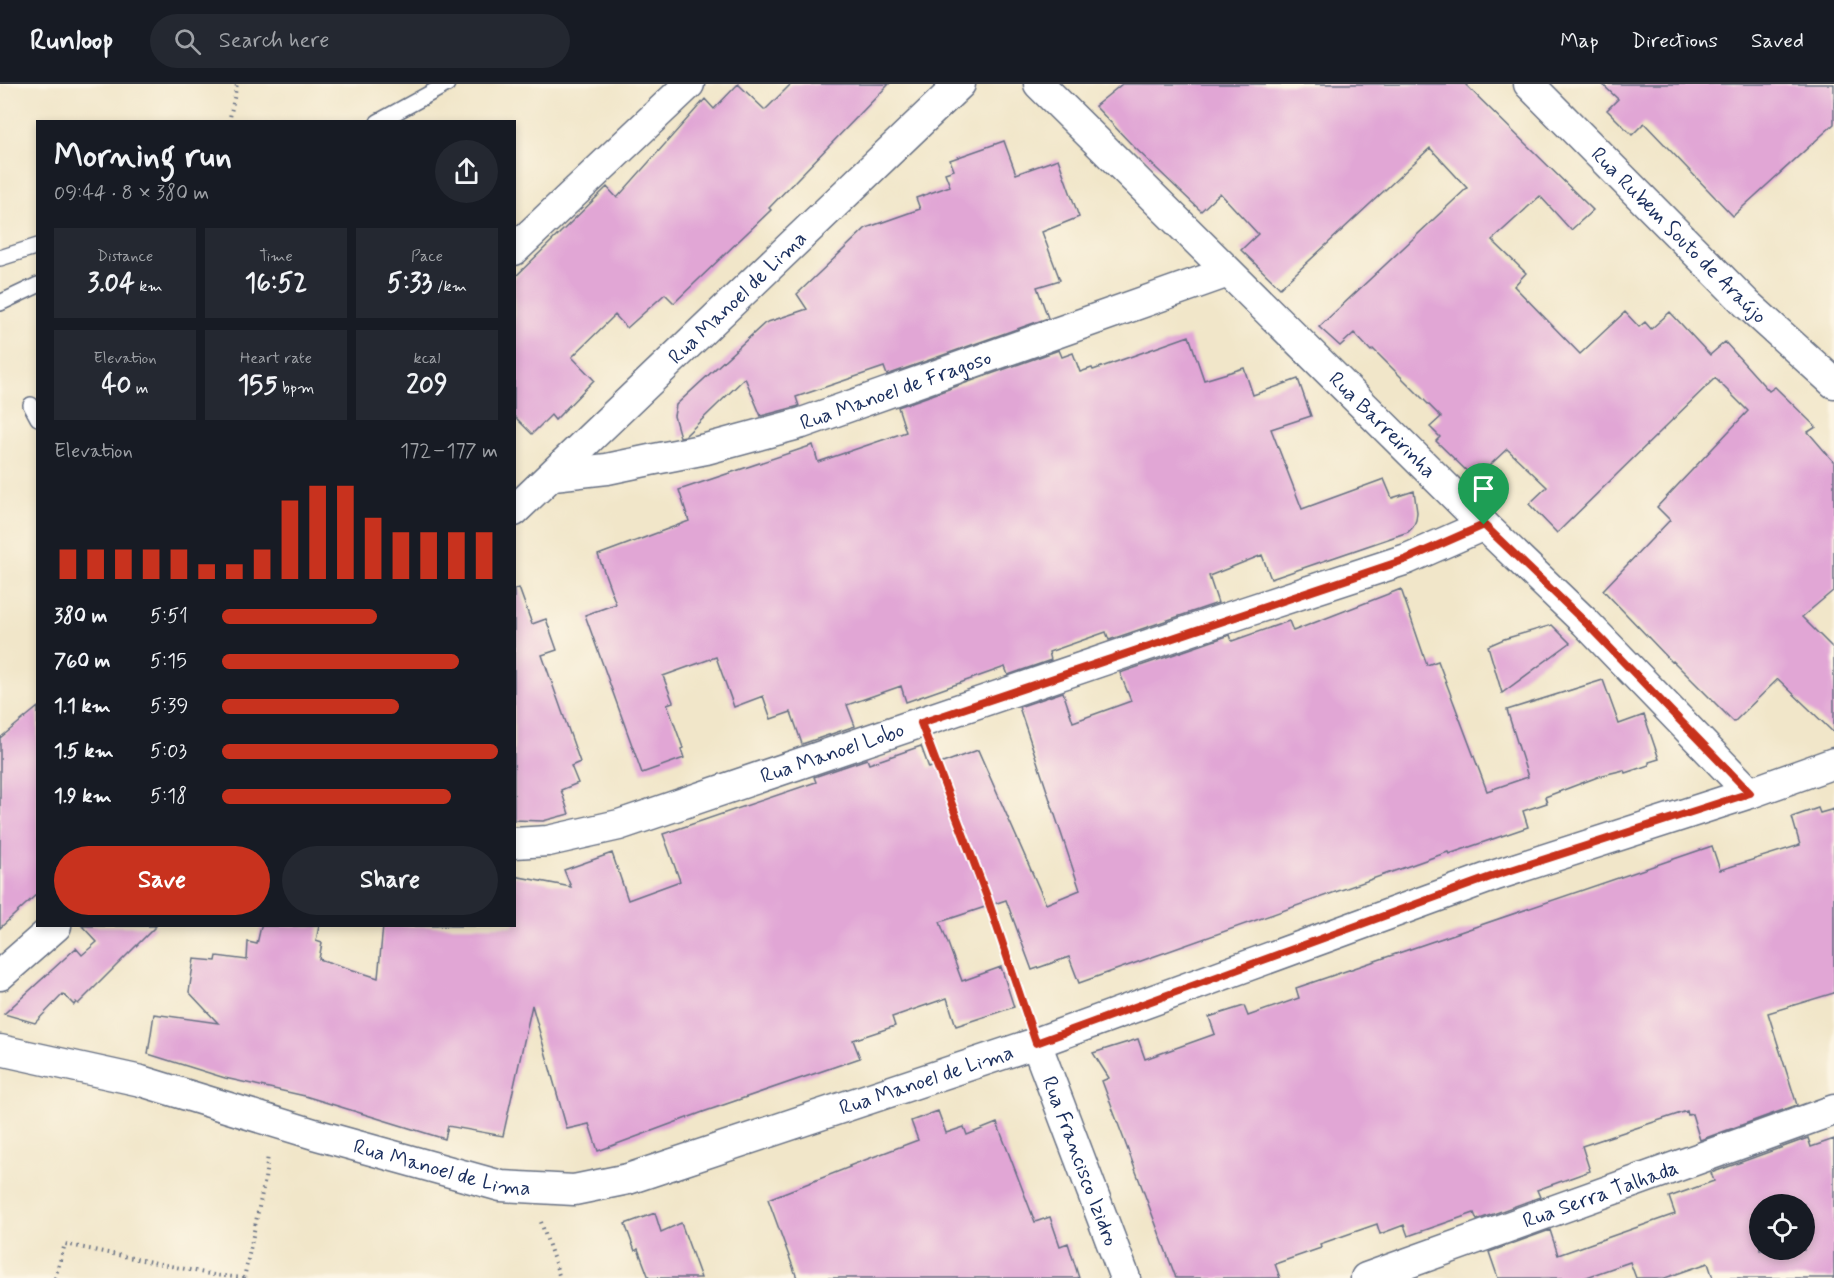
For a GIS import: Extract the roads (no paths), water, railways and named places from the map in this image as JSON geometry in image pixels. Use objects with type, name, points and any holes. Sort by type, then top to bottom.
[{"type":"street","points":[[516,248],[689,84]]},
{"type":"street","name":"Rua Manoel de Lima","points":[[516,509],[960,84]]},
{"type":"street","name":"Rua Barreirinha","points":[[1039,84],[1585,622],[1750,793]]},
{"type":"street","name":"Rua Rubem Souto de Araújo","points":[[1529,84],[1747,304],[1834,383]]},
{"type":"street","name":"Rua Manoel de Fragoso","points":[[553,475],[608,469],[673,456],[802,423],[1228,272]]},
{"type":"street","name":"Rua Manoel Lobo","points":[[516,843],[548,841],[619,825],[1407,559],[1484,525]]},
{"type":"street","name":"Rua Manoel de Lima","points":[[0,1050],[141,1081],[501,1186],[574,1190],[628,1179],[1036,1043],[1496,875],[1750,793],[1834,763]]},
{"type":"street","points":[[0,975],[56,927]]},
{"type":"street","name":"Rua Francisco Izidro","points":[[1036,1043],[1125,1278]]},
{"type":"street","name":"Rua Serra Talhada","points":[[1366,1278],[1834,1110]]},
{"type":"lane","points":[[382,120],[447,84]]},
{"type":"lane","points":[[0,258],[36,247]]},
{"type":"lane","points":[[0,303],[36,286]]}]
